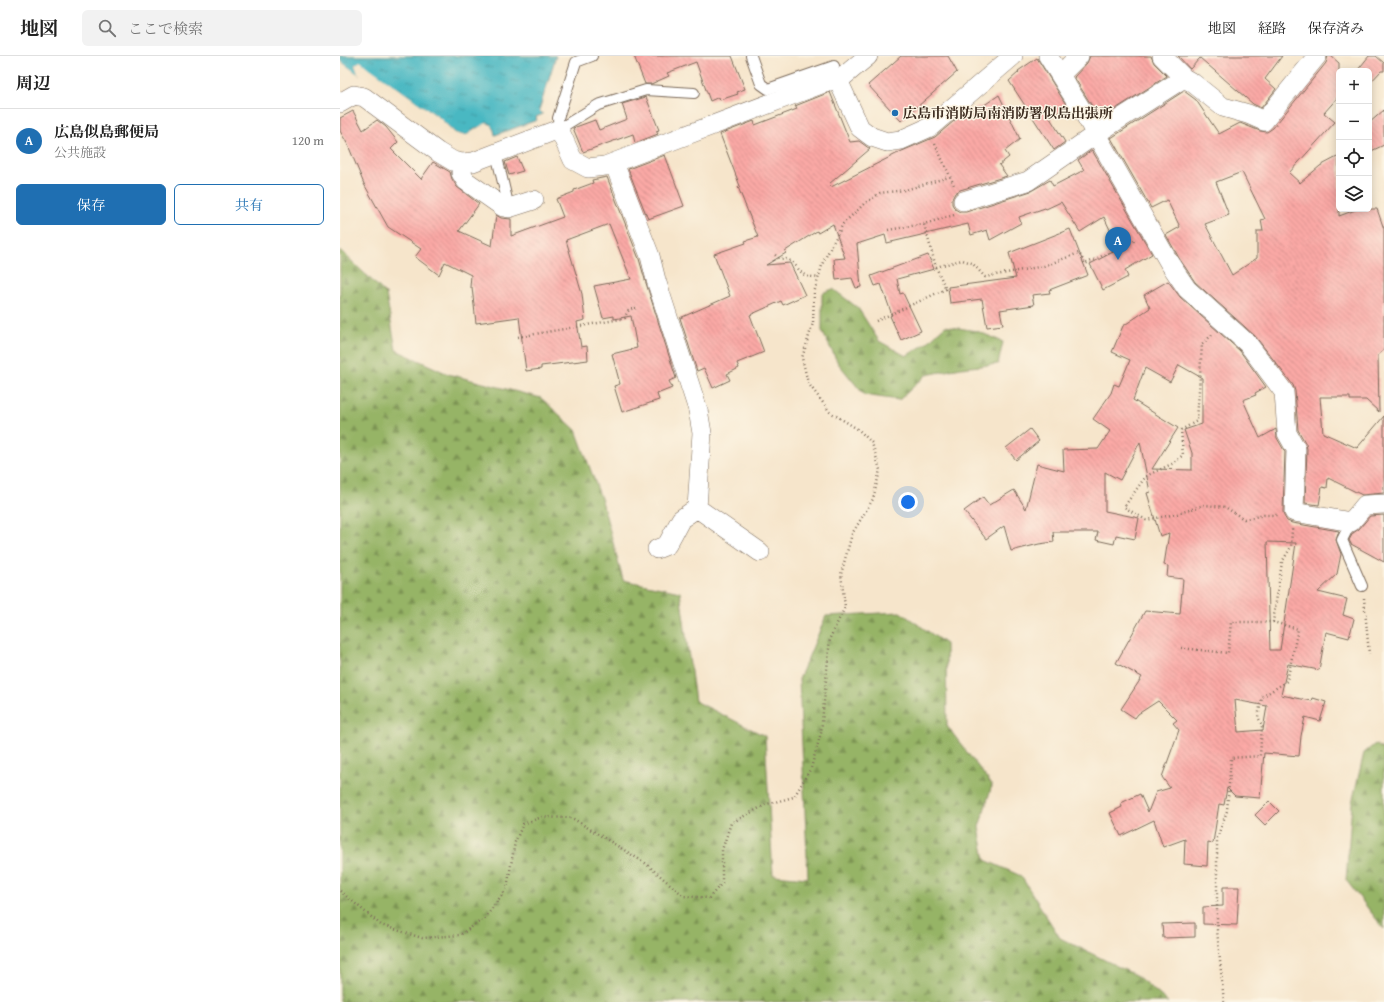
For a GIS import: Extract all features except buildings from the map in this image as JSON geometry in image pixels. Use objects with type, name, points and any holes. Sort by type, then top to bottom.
[{"type":"street","points":[[836,73],[868,56]]},
{"type":"street","points":[[836,73],[860,128],[872,137],[887,142],[901,140],[927,128],[1013,56]]},
{"type":"street","points":[[1048,56],[1096,134],[1186,289],[1248,344],[1284,392],[1287,434],[1296,449],[1294,512],[1351,522],[1365,505],[1384,504]]},
{"type":"street","points":[[1060,75],[1079,56]]},
{"type":"street","points":[[1162,56],[1184,78],[1193,83],[1223,107],[1248,114],[1264,121],[1318,56]]},
{"type":"street","points":[[340,103],[354,95],[364,97],[438,152],[453,161],[462,163],[473,162],[559,129],[574,160],[588,168],[605,166],[614,163],[837,78],[836,73]]},
{"type":"street","points":[[964,201],[1028,181],[1096,134],[1184,78]]},
{"type":"street","points":[[462,163],[461,173],[466,181],[497,204],[509,208],[534,200]]},
{"type":"street","points":[[614,163],[650,256],[656,280],[698,410],[702,433],[696,508],[682,519],[667,545],[657,549]]},
{"type":"street","points":[[696,508],[760,552]]},
{"type":"lane","points":[[592,56],[576,62],[558,118],[559,129],[598,105],[646,90],[694,93]]},
{"type":"lane","points":[[751,56],[761,84],[768,89],[836,73]]},
{"type":"lane","points":[[496,153],[509,208]]},
{"type":"lane","points":[[1351,522],[1342,540],[1362,586]]},
{"type":"path","points":[[888,230],[924,224],[967,211],[964,201],[949,177],[948,170],[927,128]]},
{"type":"path","points":[[340,891],[381,925],[422,938],[460,935],[485,918],[507,888],[515,842],[523,824],[542,817],[572,818],[645,863],[684,896],[709,898],[722,883],[722,850],[731,823],[767,804],[794,797],[811,768],[821,733],[830,638],[845,607],[841,574],[852,534],[874,499],[880,470],[872,443],[859,430],[830,412],[808,384],[802,358],[813,323],[814,293],[823,262],[843,224],[864,204],[880,193],[905,190],[949,177]]},
{"type":"path","points":[[876,322],[946,289],[936,267],[924,224]]},
{"type":"path","points":[[936,267],[962,260],[972,263],[985,277],[1044,266],[1078,253],[1085,264],[1152,232]]},
{"type":"path","points":[[775,255],[780,259],[792,262],[804,275],[819,278]]},
{"type":"path","points":[[518,337],[621,319],[625,318],[630,309],[636,308]]},
{"type":"path","points":[[1225,323],[1202,344],[1197,421],[1181,430],[1183,455],[1174,463],[1146,476],[1124,507],[1146,520],[1177,514],[1204,505],[1225,507],[1244,519],[1264,514],[1291,516],[1294,512]]},
{"type":"path","points":[[1273,622],[1282,562],[1291,547],[1294,512]]},
{"type":"path","points":[[1362,586],[1369,654]]},
{"type":"path","points":[[1181,648],[1228,653],[1231,622],[1273,622],[1298,629],[1287,681],[1262,697],[1258,717],[1262,724],[1260,756],[1231,758],[1227,811],[1217,838],[1217,930],[1224,1002]]},
{"type":"green space","points":[[340,250],[386,294],[396,350],[448,374],[541,398],[576,430],[602,501],[623,580],[680,592],[695,701],[765,736],[773,875],[808,878],[799,679],[826,616],[900,612],[946,644],[947,726],[992,785],[979,827],[985,860],[1021,876],[1060,938],[1137,976],[1168,1002],[340,1002]]},
{"type":"green space","points":[[833,289],[858,308],[879,341],[906,356],[927,343],[945,326],[977,331],[1003,342],[998,364],[961,368],[926,375],[899,400],[864,395],[838,363],[822,331],[822,293]]},
{"type":"green space","points":[[1375,744],[1384,750],[1384,929],[1346,880],[1352,803],[1364,753]]},
{"type":"water","points":[[340,56],[556,56],[539,110],[543,114],[536,117],[537,120],[495,135],[494,130],[489,123],[477,128],[467,135],[461,135],[455,133],[441,119],[360,62],[355,65],[359,75],[340,61]]},
{"type":"pier","points":[[340,61],[358,74],[355,65],[360,61],[441,119],[455,133],[467,135],[487,123],[491,125],[495,137],[493,136],[490,127],[487,125],[483,126],[467,137],[454,135],[439,121],[360,64],[357,66],[360,72],[358,76],[340,63]]},
{"type":"place","name":"広島市消防局南消防署似島出張所","points":[[895,113]]},
{"type":"place","name":"広島似島郵便局","points":[[1118,260]]}]
